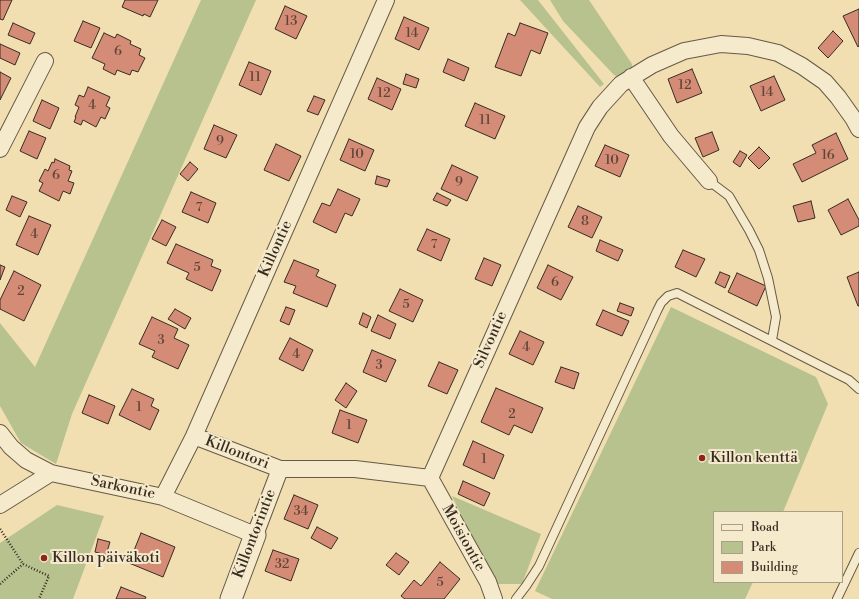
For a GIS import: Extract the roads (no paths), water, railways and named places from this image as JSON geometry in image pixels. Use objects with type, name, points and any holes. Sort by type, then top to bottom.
[{"type":"street","name":"Killontie","points":[[163,497],[194,436],[386,0]]},
{"type":"street","name":"Silvontie","points":[[430,478],[587,127],[600,107],[621,84],[652,65],[684,51],[721,44],[748,46],[778,53],[802,66],[825,82],[838,97],[859,129]]},
{"type":"street","points":[[0,149],[45,62]]},
{"type":"street","points":[[631,77],[671,136],[709,181]]},
{"type":"street","name":"Sarkontie","points":[[0,433],[11,447],[26,460],[51,473],[163,497],[255,535]]},
{"type":"street","name":"Killontori","points":[[194,436],[280,469]]},
{"type":"street","points":[[280,469],[355,470],[430,478]]},
{"type":"street","name":"Killontorintie","points":[[231,599],[280,469]]},
{"type":"street","points":[[0,505],[51,473]]},
{"type":"street","name":"Moisiontie","points":[[430,478],[488,582],[494,599]]},
{"type":"lane","points":[[709,181],[729,196],[759,250],[768,278],[776,317],[772,340]]},
{"type":"lane","points":[[516,599],[539,566],[661,303],[668,296],[677,293],[850,380],[859,389]]},
{"type":"lane","points":[[837,599],[859,553]]},
{"type":"place","name":"Killon kenttä","points":[[702,458]]},
{"type":"place","name":"Killon päiväkoti","points":[[44,558]]}]
